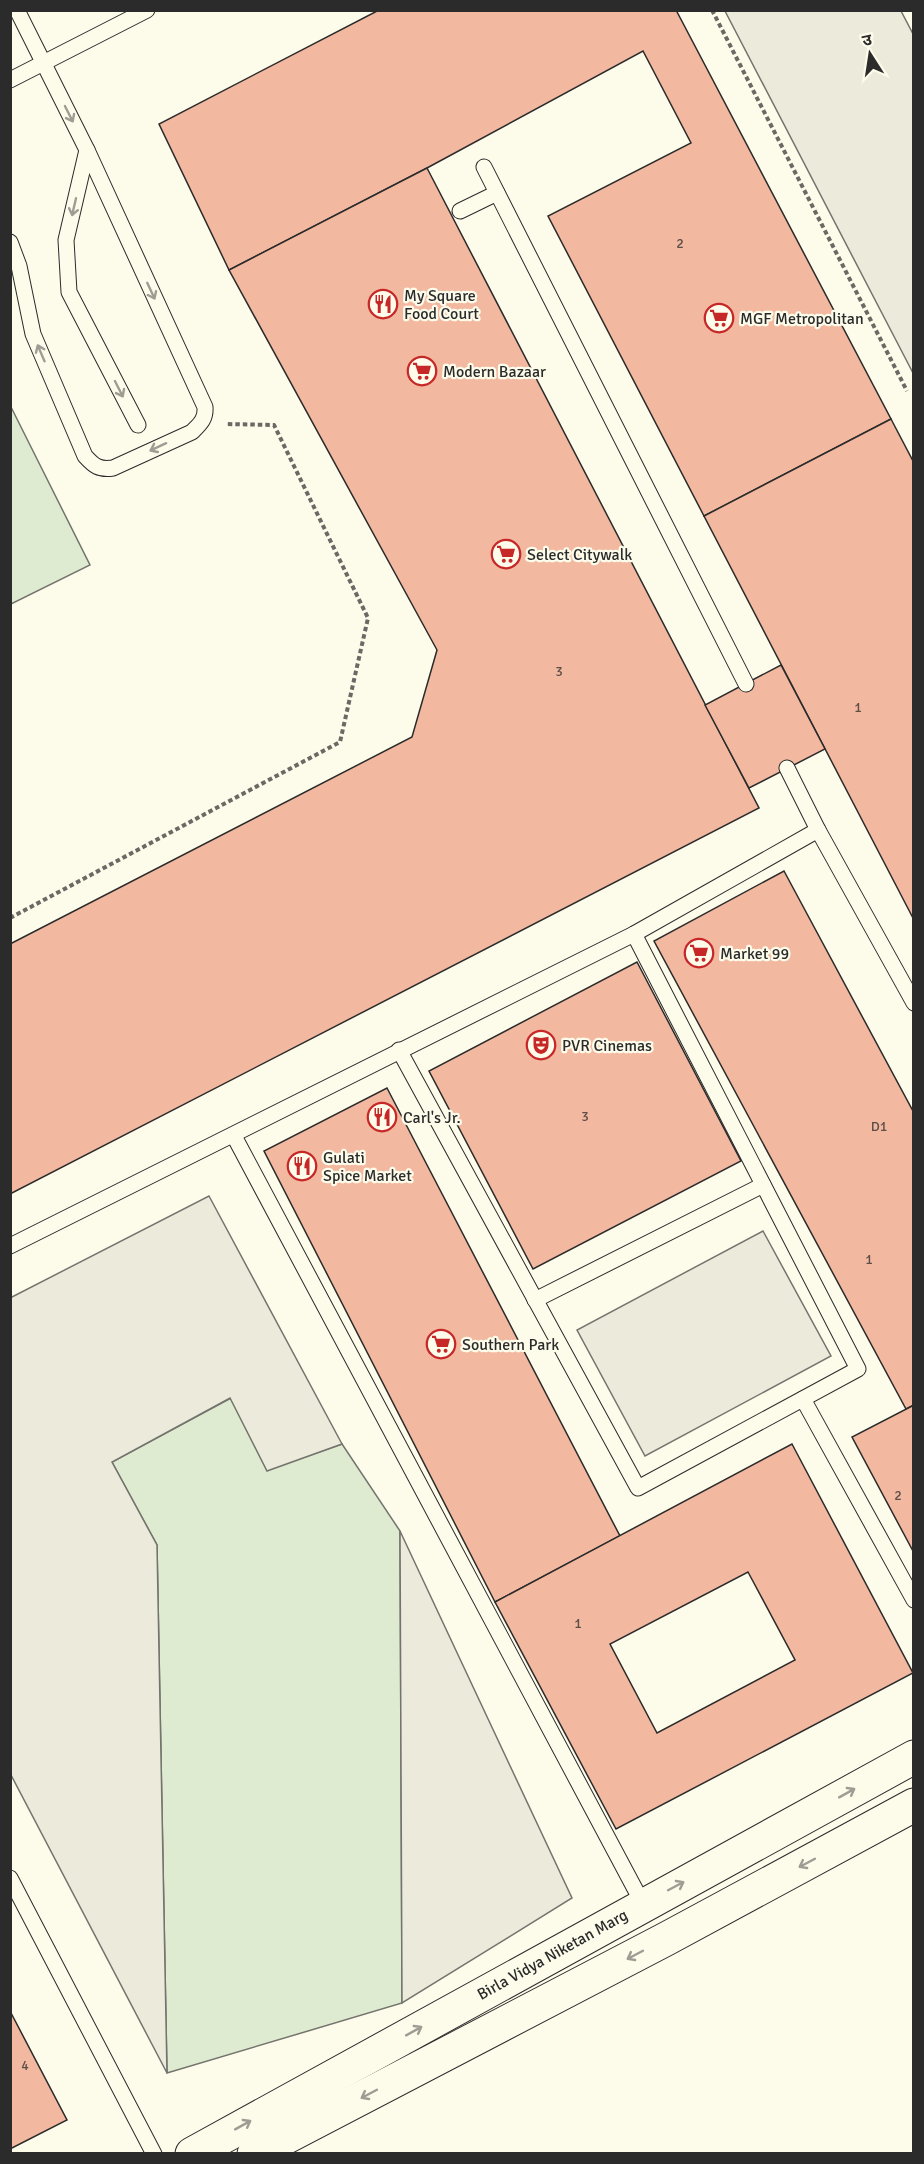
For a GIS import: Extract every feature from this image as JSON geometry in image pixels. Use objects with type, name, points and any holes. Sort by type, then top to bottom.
[{"type":"street","name":"Birla Vidya Niketan Marg","points":[[192,2154],[914,1756]]},
{"type":"street","points":[[254,2154],[666,1939],[914,1805]]},
{"type":"street","points":[[643,1904],[666,1939]]},
{"type":"lane","points":[[10,242],[20,266],[33,334],[86,456],[93,465],[101,470],[113,468],[192,432],[201,424],[206,414],[205,407],[87,150],[17,10]]},
{"type":"lane","points":[[10,80],[147,10]]},
{"type":"lane","points":[[87,150],[66,240],[69,292],[138,425]]},
{"type":"lane","points":[[484,167],[746,684]]},
{"type":"lane","points":[[460,211],[497,193]]},
{"type":"lane","points":[[787,768],[818,830],[914,1003]]},
{"type":"lane","points":[[10,1246],[634,934],[818,830]]},
{"type":"lane","points":[[399,1050],[638,1488],[858,1369],[634,934]]},
{"type":"lane","points":[[234,1136],[643,1904]]},
{"type":"lane","points":[[536,1300],[763,1185]]},
{"type":"lane","points":[[803,1399],[914,1600]]},
{"type":"lane","points":[[10,1878],[153,2154]]},
{"type":"path","points":[[712,10],[907,392]]},
{"type":"path","points":[[10,918],[340,742],[368,618],[274,425],[201,424]]},
{"type":"green space","points":[[10,405],[90,565],[11,604],[10,604]]},
{"type":"green space","points":[[231,1398],[267,1470],[342,1444],[400,1531],[402,2003],[167,2073],[157,1545],[112,1462]]},
{"type":"shaded area","points":[[725,11],[901,11],[913,34],[913,373]]},
{"type":"shaded area","points":[[209,1196],[342,1444],[267,1471],[230,1398],[112,1462],[157,1545],[167,2073],[11,1775],[10,1298]]},
{"type":"shaded area","points":[[763,1231],[831,1356],[645,1456],[577,1330]]},
{"type":"shaded area","points":[[400,1531],[572,1898],[402,2003]]},
{"type":"building","points":[[379,10],[676,10],[891,419],[704,516],[548,216],[691,143],[643,51],[427,168],[229,270],[159,124]]},
{"type":"building","points":[[427,168],[759,808],[10,1194],[10,944],[412,737],[437,650],[229,270]]},
{"type":"building","points":[[891,419],[914,463],[914,920],[704,516]]},
{"type":"building","points":[[781,665],[825,749],[749,788],[705,705]]},
{"type":"building","points":[[784,871],[914,1113],[914,1405],[906,1409],[654,941]]},
{"type":"building","points":[[637,962],[741,1161],[533,1269],[429,1071]]},
{"type":"building","points":[[387,1088],[620,1536],[495,1602],[264,1151]]},
{"type":"building","points":[[914,1405],[914,1553],[852,1437]]},
{"type":"building","points":[[792,1444],[913,1673],[616,1829],[495,1602]],"holes":[[[748,1572],[795,1660],[657,1733],[610,1644]]]},
{"type":"building","points":[[10,2011],[67,2120],[10,2149]]},
{"type":"place","name":"My Square Food Court","points":[[383,304]]},
{"type":"place","name":"MGF Metropolitan","points":[[719,318]]},
{"type":"place","name":"Modern Bazaar","points":[[422,371]]},
{"type":"place","name":"Select Citywalk","points":[[506,554]]},
{"type":"place","name":"Market 99","points":[[699,953]]},
{"type":"place","name":"PVR Cinemas","points":[[541,1045]]},
{"type":"place","name":"Carl's Jr.","points":[[382,1117]]},
{"type":"place","name":"Gulati Spice Market","points":[[302,1166]]},
{"type":"place","name":"Southern Park","points":[[441,1344]]}]
